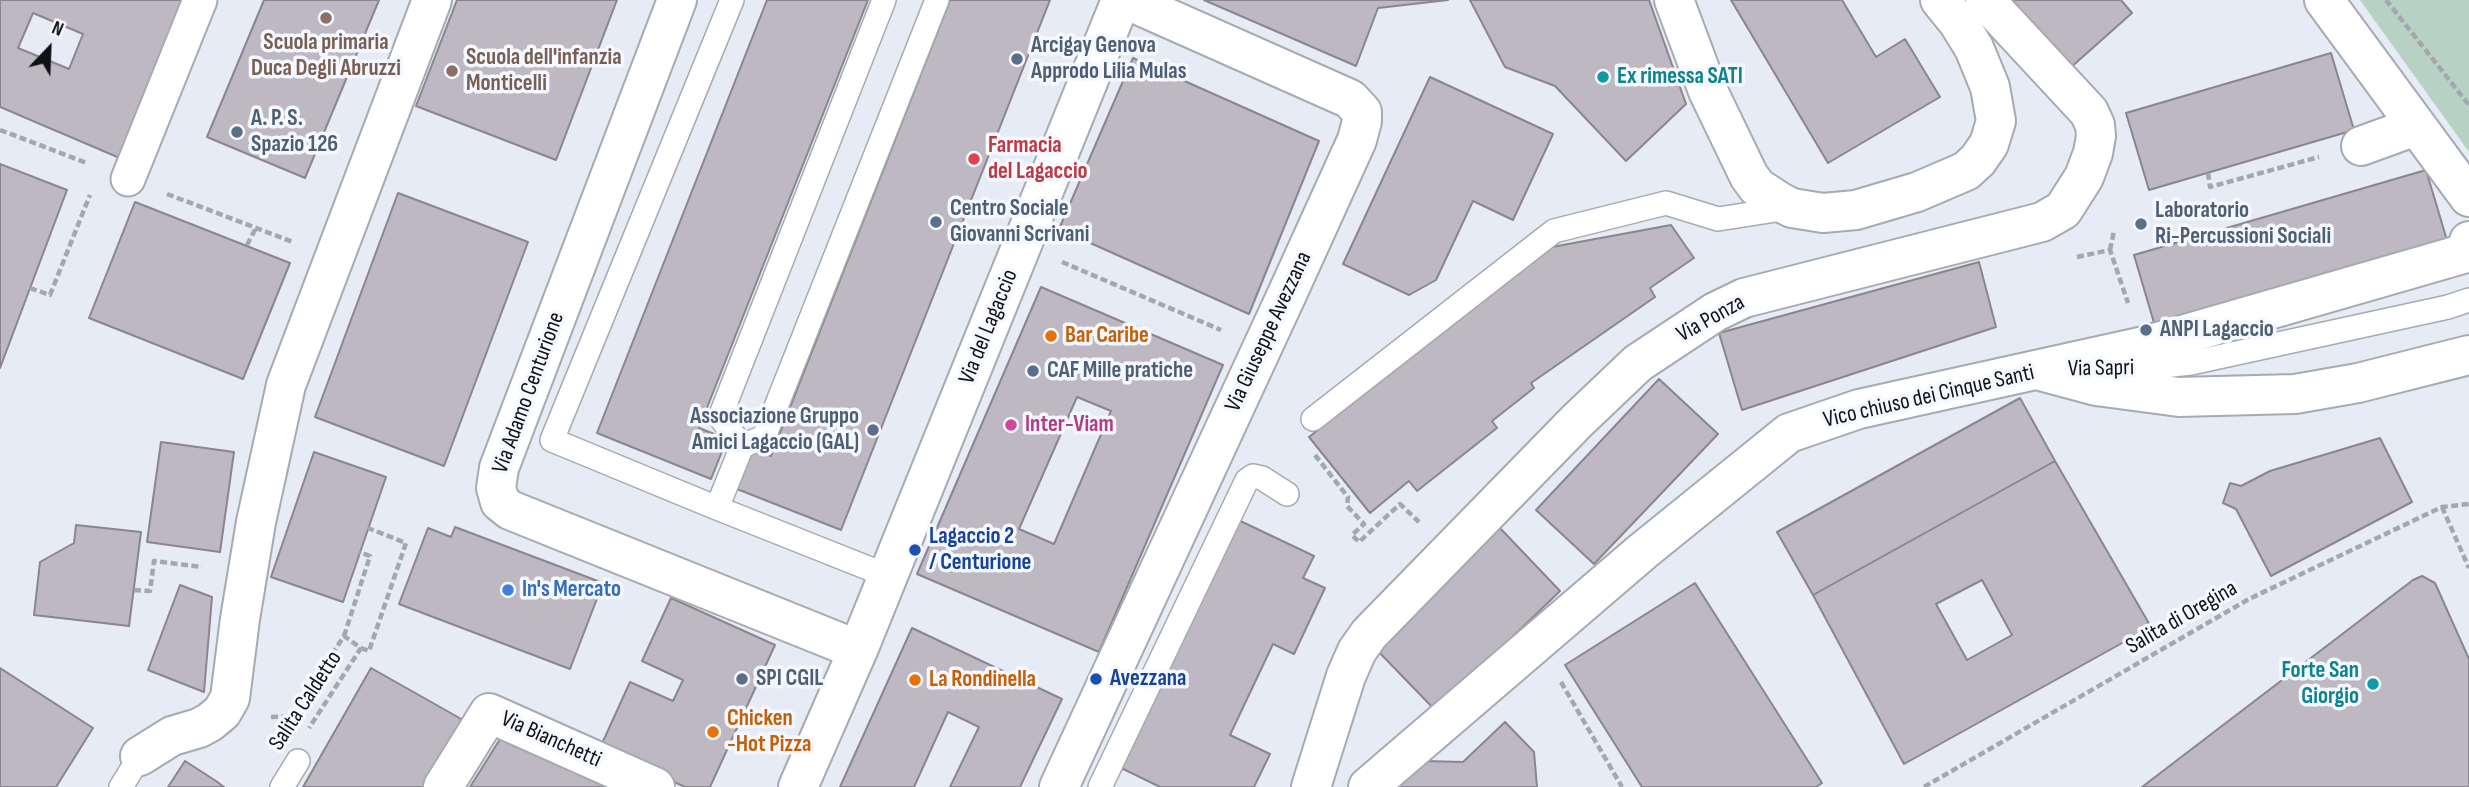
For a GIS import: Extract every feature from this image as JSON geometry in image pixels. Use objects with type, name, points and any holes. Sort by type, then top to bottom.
[{"type":"street","points":[[128,179],[201,0]]},
{"type":"street","points":[[130,772],[172,736],[210,722],[222,712],[230,698],[256,522],[286,385],[432,0]]},
{"type":"street","name":"Via Adamo Centurione","points":[[677,0],[499,468],[496,488],[500,502],[510,510],[858,650]]},
{"type":"street","name":"Via del Lagaccio","points":[[798,787],[858,650],[1121,0]]},
{"type":"street","name":"Via Giuseppe Avezzana","points":[[1059,787],[1357,141],[1362,112],[1350,99],[1127,0]]},
{"type":"street","points":[[1674,0],[1707,91],[1749,176],[1757,187],[1792,208],[1822,213],[1856,210],[1917,192],[1966,171],[1978,160],[1993,133],[1996,121],[1993,99],[1974,48],[1940,0]]},
{"type":"street","name":"Via Ponza","points":[[1311,787],[1346,676],[1368,634],[1577,421],[1638,363],[1715,312],[1744,298],[2042,222],[2063,210],[2084,177],[2093,153],[2095,125],[2090,112],[1985,0]]},
{"type":"street","points":[[2324,0],[2469,197]]},
{"type":"street","points":[[2361,146],[2416,126]]},
{"type":"street","name":"Vico chiuso dei Cinque Santi","points":[[1368,787],[1643,551],[1789,433],[1859,409],[2144,346],[2466,253],[2469,242]]},
{"type":"street","name":"Via Sapri","points":[[2038,371],[2109,388],[2179,397],[2295,394],[2358,383],[2469,355]]},
{"type":"street","name":"Via Bianchetti","points":[[443,787],[489,713],[655,787]]},
{"type":"lane","points":[[732,0],[552,440],[888,576]]},
{"type":"lane","points":[[742,446],[720,417],[884,0]]},
{"type":"lane","points":[[717,508],[742,446],[764,437],[937,0]]},
{"type":"lane","points":[[1313,419],[1554,231],[1666,203],[1718,219],[1792,208]]},
{"type":"lane","name":"Via Sapri","points":[[2038,371],[2126,370],[2191,363],[2448,307],[2469,300]]},
{"type":"lane","points":[[1100,787],[1247,480],[1253,476],[1262,478],[1287,494]]},
{"type":"lane","points":[[282,787],[298,761]]},
{"type":"path","points":[[2386,0],[2469,105]]},
{"type":"path","points":[[2208,173],[2210,187],[2361,146]]},
{"type":"path","points":[[30,288],[50,295],[94,183]]},
{"type":"path","points":[[247,245],[256,228]]},
{"type":"path","points":[[2114,231],[2110,250],[2144,346]]},
{"type":"path","points":[[1023,245],[1262,348]]},
{"type":"path","points":[[2074,257],[2110,250]]},
{"type":"path","points":[[1311,449],[1348,497],[1347,506],[1364,524],[1352,535],[1359,542],[1400,504]]},
{"type":"path","name":"Salita di Oregina","points":[[1924,787],[2249,599],[2442,507],[2469,504]]},
{"type":"path","points":[[2442,507],[2469,568]]},
{"type":"path","points":[[361,648],[369,651],[406,543],[368,528]]},
{"type":"path","points":[[344,636],[370,556],[359,552]]},
{"type":"path","points":[[134,590],[150,591],[155,561],[207,568]]},
{"type":"path","name":"Salita Caldetto","points":[[266,718],[292,716],[344,636],[361,648],[309,729]]},
{"type":"path","points":[[1556,673],[1622,787]]},
{"type":"green space","points":[[2360,0],[2469,0],[2469,152]]},
{"type":"building","points":[[0,0],[189,0],[122,159],[0,107]],"holes":[[[33,13],[83,34],[69,69],[18,48]]]},
{"type":"building","points":[[264,0],[379,0],[305,178],[207,137]]},
{"type":"building","points":[[457,0],[617,0],[556,160],[416,106]]},
{"type":"building","points":[[767,0],[868,0],[699,428],[727,439],[711,479],[597,433]]},
{"type":"building","points":[[950,0],[1050,0],[841,530],[737,489],[753,448],[771,456]]},
{"type":"building","points":[[1204,0],[1448,0],[1378,8],[1356,66]]},
{"type":"building","name":"Ex rimessa SATI","points":[[1470,0],[1649,0],[1686,104],[1626,161],[1555,86],[1505,67]]},
{"type":"building","points":[[1731,0],[1842,0],[1876,57],[1905,39],[1940,97],[1828,163]]},
{"type":"building","points":[[2008,0],[2121,0],[2132,13],[2069,69]]},
{"type":"building","points":[[2331,53],[2354,130],[2149,190],[2126,113]]},
{"type":"building","points":[[1133,58],[1319,141],[1249,314],[1059,229]]},
{"type":"building","points":[[1430,77],[1553,134],[1513,220],[1473,201],[1436,280],[1409,295],[1343,264]]},
{"type":"building","points":[[0,164],[67,190],[0,368]]},
{"type":"building","points":[[2426,170],[2449,247],[2157,333],[2134,255]]},
{"type":"building","points":[[398,193],[528,242],[444,466],[315,417]]},
{"type":"building","points":[[135,202],[290,263],[243,379],[89,318]]},
{"type":"building","points":[[1671,225],[1694,258],[1650,288],[1655,297],[1531,383],[1534,388],[1492,421],[1497,428],[1417,491],[1409,481],[1370,513],[1309,437],[1552,247]]},
{"type":"building","points":[[1979,262],[1996,327],[1742,410],[1719,333]]},
{"type":"building","points":[[1041,287],[1223,365],[1099,652],[917,574]],"holes":[[[1077,397],[1111,411],[1054,544],[1019,529]]]},
{"type":"building","points":[[1659,379],[1718,434],[1594,564],[1536,510]]},
{"type":"building","points":[[2020,398],[2055,461],[1813,595],[1777,532]]},
{"type":"building","points":[[2380,438],[2412,502],[2271,576],[2236,509],[2223,503],[2230,483],[2241,486],[2270,471]]},
{"type":"building","points":[[161,442],[234,452],[220,552],[147,542]]},
{"type":"building","points":[[314,452],[386,477],[343,602],[271,577]]},
{"type":"building","points":[[2055,461],[2151,627],[1904,764],[1813,595]],"holes":[[[1982,580],[2012,635],[1967,660],[1936,604]]]},
{"type":"building","points":[[1234,518],[1314,556],[1303,578],[1325,588],[1294,654],[1273,644],[1230,735],[1270,754],[1254,787],[1160,787],[1117,766]]},
{"type":"building","points":[[76,525],[141,532],[129,626],[34,615],[40,562],[74,543]]},
{"type":"building","points":[[455,527],[603,583],[570,669],[399,604],[428,528],[451,537]]},
{"type":"building","points":[[1499,527],[1560,591],[1436,711],[1374,647]]},
{"type":"building","name":"Forte San Giorgio","points":[[2422,576],[2435,583],[2469,659],[2469,787],[2142,787],[2413,580]]},
{"type":"building","points":[[1695,583],[1822,783],[1816,787],[1642,787],[1565,665]]},
{"type":"building","points":[[180,585],[212,597],[204,692],[148,670]]},
{"type":"building","points":[[671,598],[775,645],[710,787],[685,787],[600,748],[630,682],[673,701],[683,680],[642,661]]},
{"type":"building","points":[[912,628],[1062,699],[1020,787],[950,787],[979,727],[948,712],[914,787],[840,787]]},
{"type":"building","points":[[0,668],[93,728],[56,787],[0,787]]},
{"type":"building","points":[[371,668],[463,720],[424,787],[303,787]]},
{"type":"building","points":[[1505,722],[1534,752],[1537,787],[1393,787],[1425,761],[1463,762]]},
{"type":"building","points":[[502,736],[607,787],[470,787]]},
{"type":"building","points":[[185,761],[216,781],[224,787],[168,787]]},
{"type":"place","name":"Scuola primaria Duca Degli Abruzzi","points":[[326,18]]},
{"type":"place","name":"Arcigay Genova Approdo Lilia Mulas","points":[[1017,59]]},
{"type":"place","name":"Scuola dell'infanzia Monticelli","points":[[452,71]]},
{"type":"place","name":"Ex rimessa SATI","points":[[1603,77]]},
{"type":"place","name":"A. P. S. Spazio 126","points":[[237,132]]},
{"type":"place","name":"Farmacia del Lagaccio","points":[[974,159]]},
{"type":"place","name":"Centro Sociale Giovanni Scrivani","points":[[936,222]]},
{"type":"place","name":"Laboratorio Ri-Percussioni Sociali","points":[[2141,224]]},
{"type":"place","name":"ANPI Lagaccio","points":[[2146,330]]},
{"type":"place","name":"Bar Caribe","points":[[1051,336]]},
{"type":"place","name":"CAF Mille pratiche","points":[[1033,371]]},
{"type":"place","name":"Inter-Viam","points":[[1011,425]]},
{"type":"place","name":"Associazione Gruppo Amici Lagaccio (GAL)","points":[[873,430]]},
{"type":"place","name":"Lagaccio 2 / Centurione","points":[[915,550]]},
{"type":"place","name":"In's Mercato","points":[[508,590]]},
{"type":"place","name":"SPI CGIL","points":[[742,679]]},
{"type":"place","name":"Avezzana","points":[[1096,679]]},
{"type":"place","name":"La Rondinella","points":[[915,680]]},
{"type":"place","name":"Forte San Giorgio","points":[[2373,684]]},
{"type":"place","name":"Chicken -Hot Pizza","points":[[713,732]]}]
